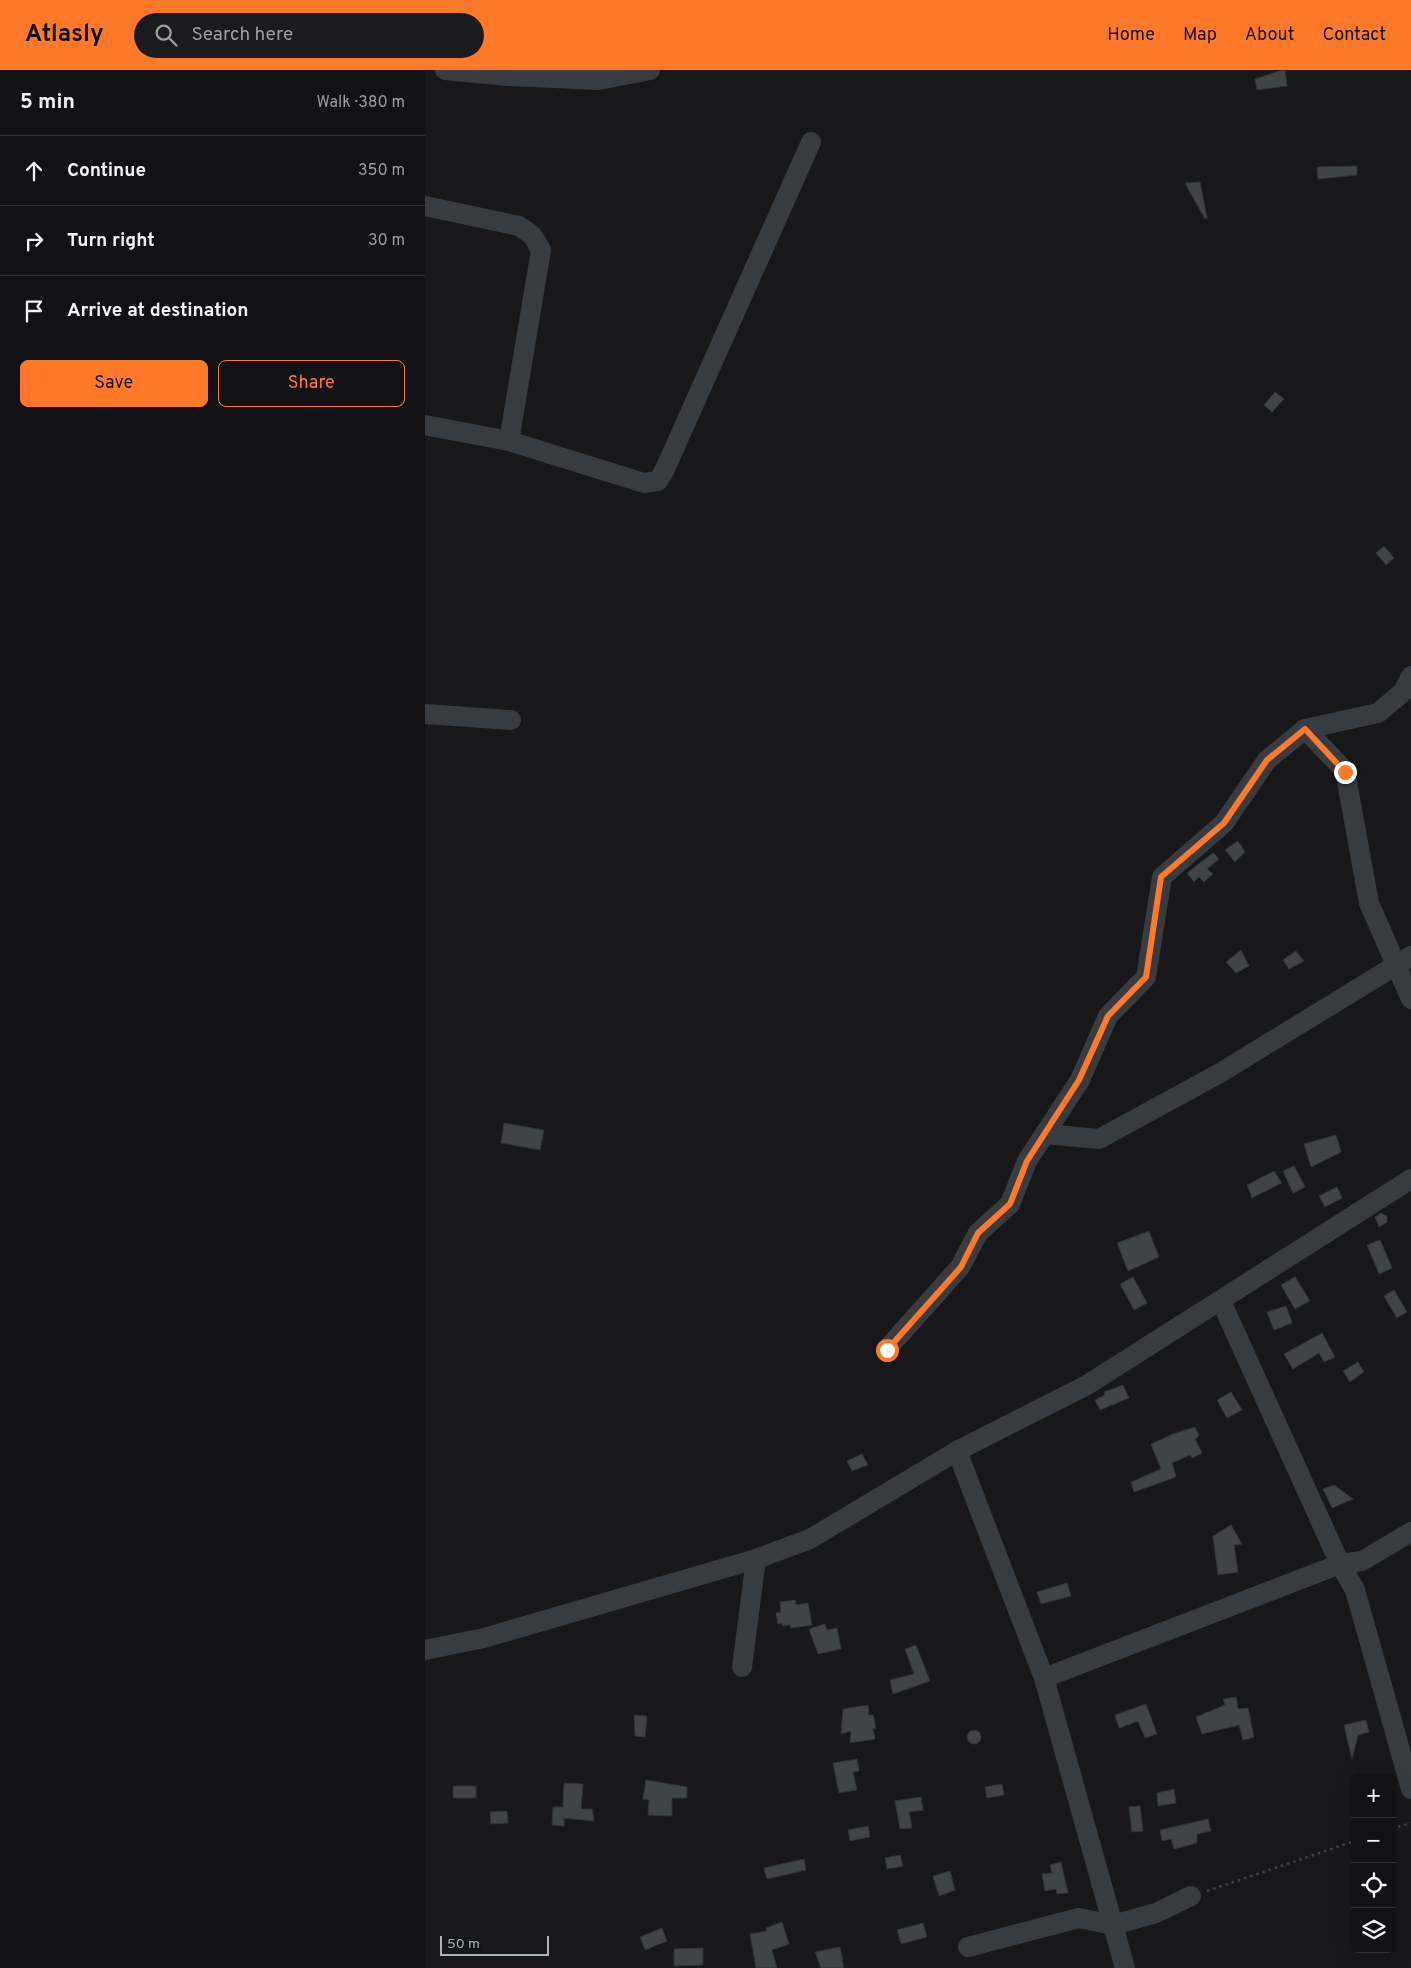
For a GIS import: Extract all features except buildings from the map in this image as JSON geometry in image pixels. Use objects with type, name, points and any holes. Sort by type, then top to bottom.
[{"type":"street","points":[[445,70],[508,76],[599,80],[650,70]]},
{"type":"street","points":[[425,425],[509,441],[645,483],[657,481],[665,469],[811,142]]},
{"type":"street","points":[[425,206],[519,226],[532,235],[541,250],[509,441]]},
{"type":"street","points":[[887,1350],[961,1267],[978,1233],[1010,1204],[1027,1161],[1079,1080],[1108,1016],[1146,977],[1161,877],[1224,823],[1267,760],[1305,729],[1378,713],[1403,692],[1411,676]]},
{"type":"street","points":[[425,714],[511,720]]},
{"type":"street","points":[[1305,729],[1345,772],[1369,903],[1404,961],[1411,999]]},
{"type":"street","points":[[1045,1134],[1099,1139],[1220,1073],[1404,961]]},
{"type":"street","points":[[425,1650],[484,1638],[756,1559],[810,1539],[957,1450],[1087,1385],[1411,1179]]},
{"type":"street","points":[[1221,1301],[1340,1564],[1355,1590],[1411,1789]]},
{"type":"street","points":[[957,1450],[1044,1678],[1125,1968]]},
{"type":"street","points":[[1044,1678],[1340,1564],[1363,1561],[1411,1532]]},
{"type":"street","points":[[742,1667],[756,1559]]},
{"type":"street","points":[[968,1947],[1079,1918],[1113,1925],[1156,1913],[1191,1896]]},
{"type":"path","points":[[1396,1828],[1411,1823]]},
{"type":"path","points":[[1191,1896],[1351,1842]]},
{"type":"route","points":[[887,1350],[961,1267],[978,1233],[1010,1204],[1027,1161],[1079,1080],[1108,1016],[1146,977],[1161,877],[1224,823],[1267,760],[1305,729],[1345,772]]}]
